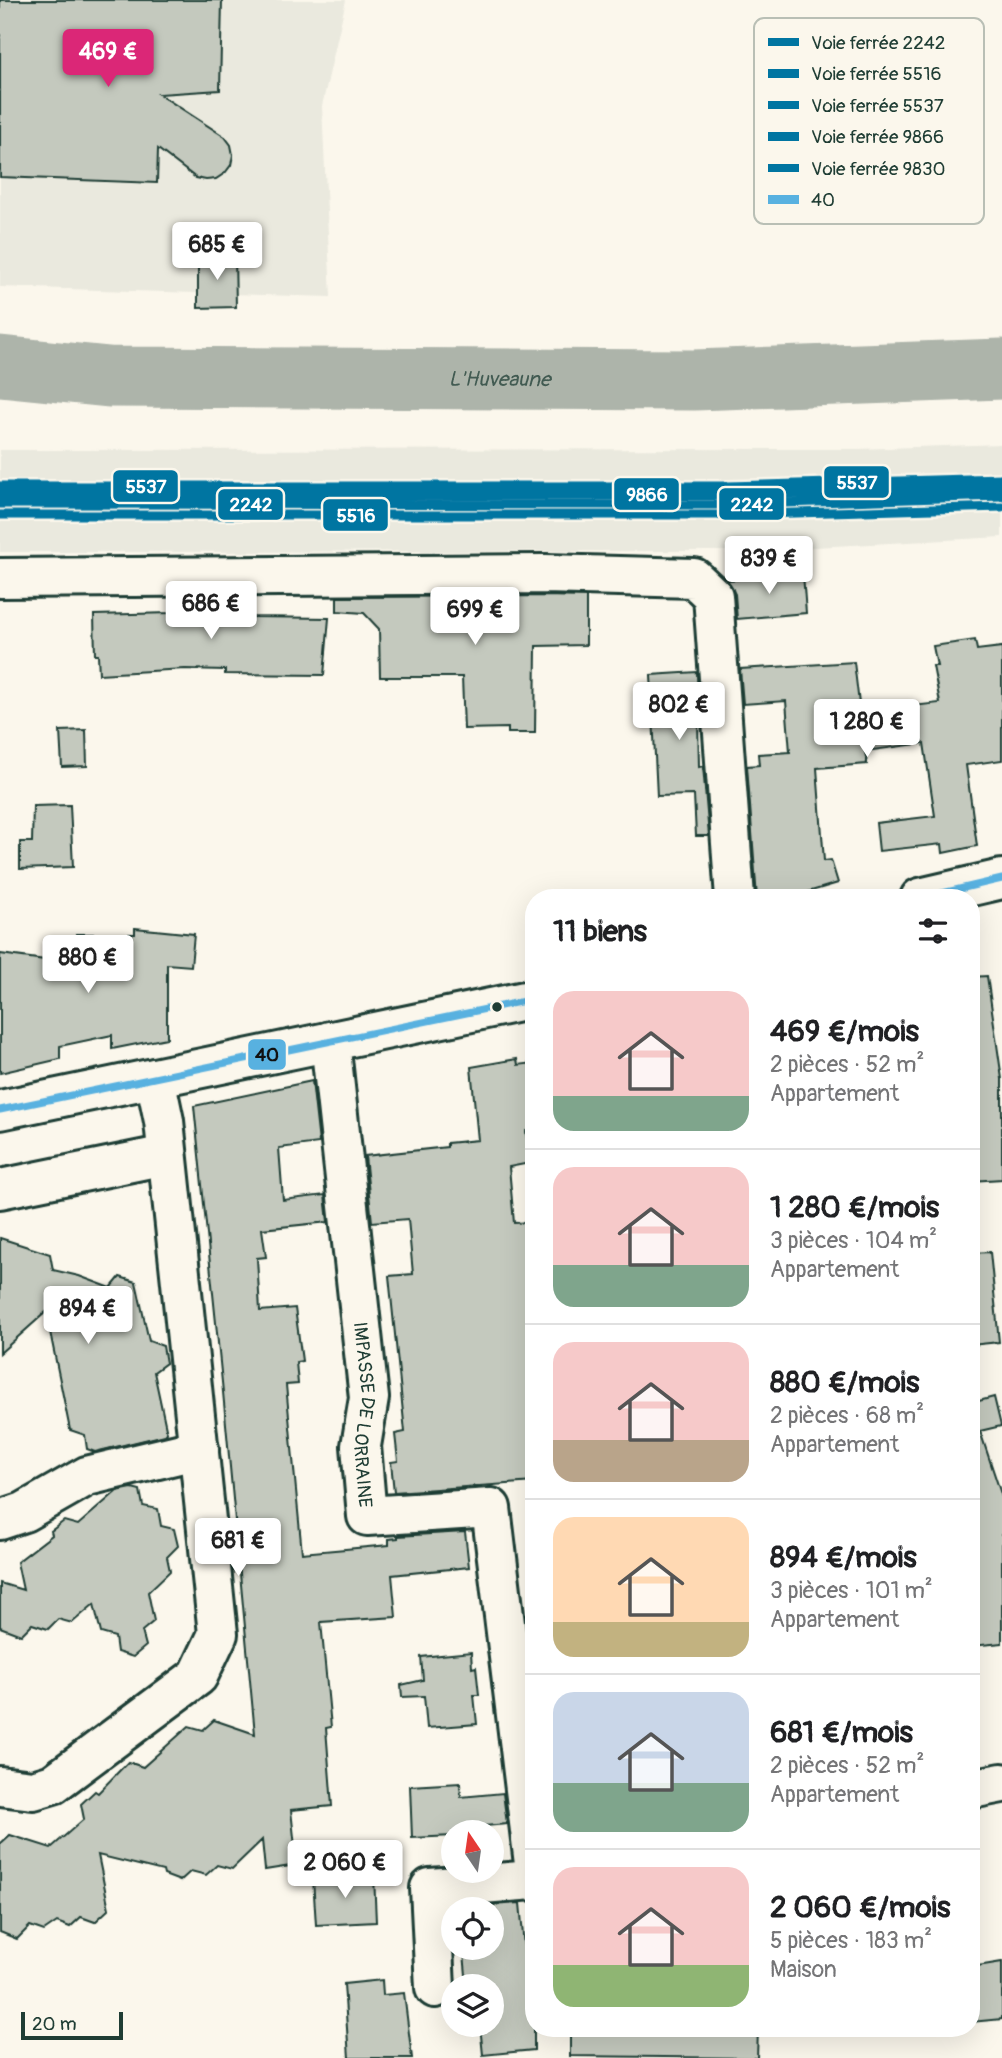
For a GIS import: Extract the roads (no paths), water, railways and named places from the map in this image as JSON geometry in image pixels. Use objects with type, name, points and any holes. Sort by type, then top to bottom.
[{"type":"street","points":[[0,578],[545,574],[694,578],[713,596],[734,889]]},
{"type":"street","points":[[959,889],[1002,879]]},
{"type":"street","points":[[0,1110],[525,1001]]},
{"type":"street","name":"IMPASSE DE LORRAINE","points":[[330,1041],[369,1398],[361,1446],[367,1516],[491,1508],[525,1789]]},
{"type":"street","points":[[0,1786],[33,1790],[53,1784],[198,1676],[218,1634],[164,1121],[155,1078]]},
{"type":"street","points":[[0,1189],[166,1155]]},
{"type":"street","points":[[0,1520],[24,1513],[87,1476],[199,1449]]},
{"type":"street","points":[[980,1787],[1002,1783]]},
{"type":"street","points":[[435,1988],[430,1888],[525,1881]]},
{"type":"waterway","name":"L'Huveaune","points":[[0,366],[109,377],[694,380],[1002,369]]},
{"type":"rail line","name":"5537","points":[[0,486],[728,486],[1002,478]]},
{"type":"rail line","name":"9866","points":[[0,494],[727,494],[1002,486]]},
{"type":"rail line","name":"9830","points":[[0,496],[728,496],[1002,489]]},
{"type":"rail line","name":"2242","points":[[0,504],[727,505],[1002,496]]},
{"type":"rail line","name":"5516","points":[[0,515],[727,515],[1002,507]]}]
